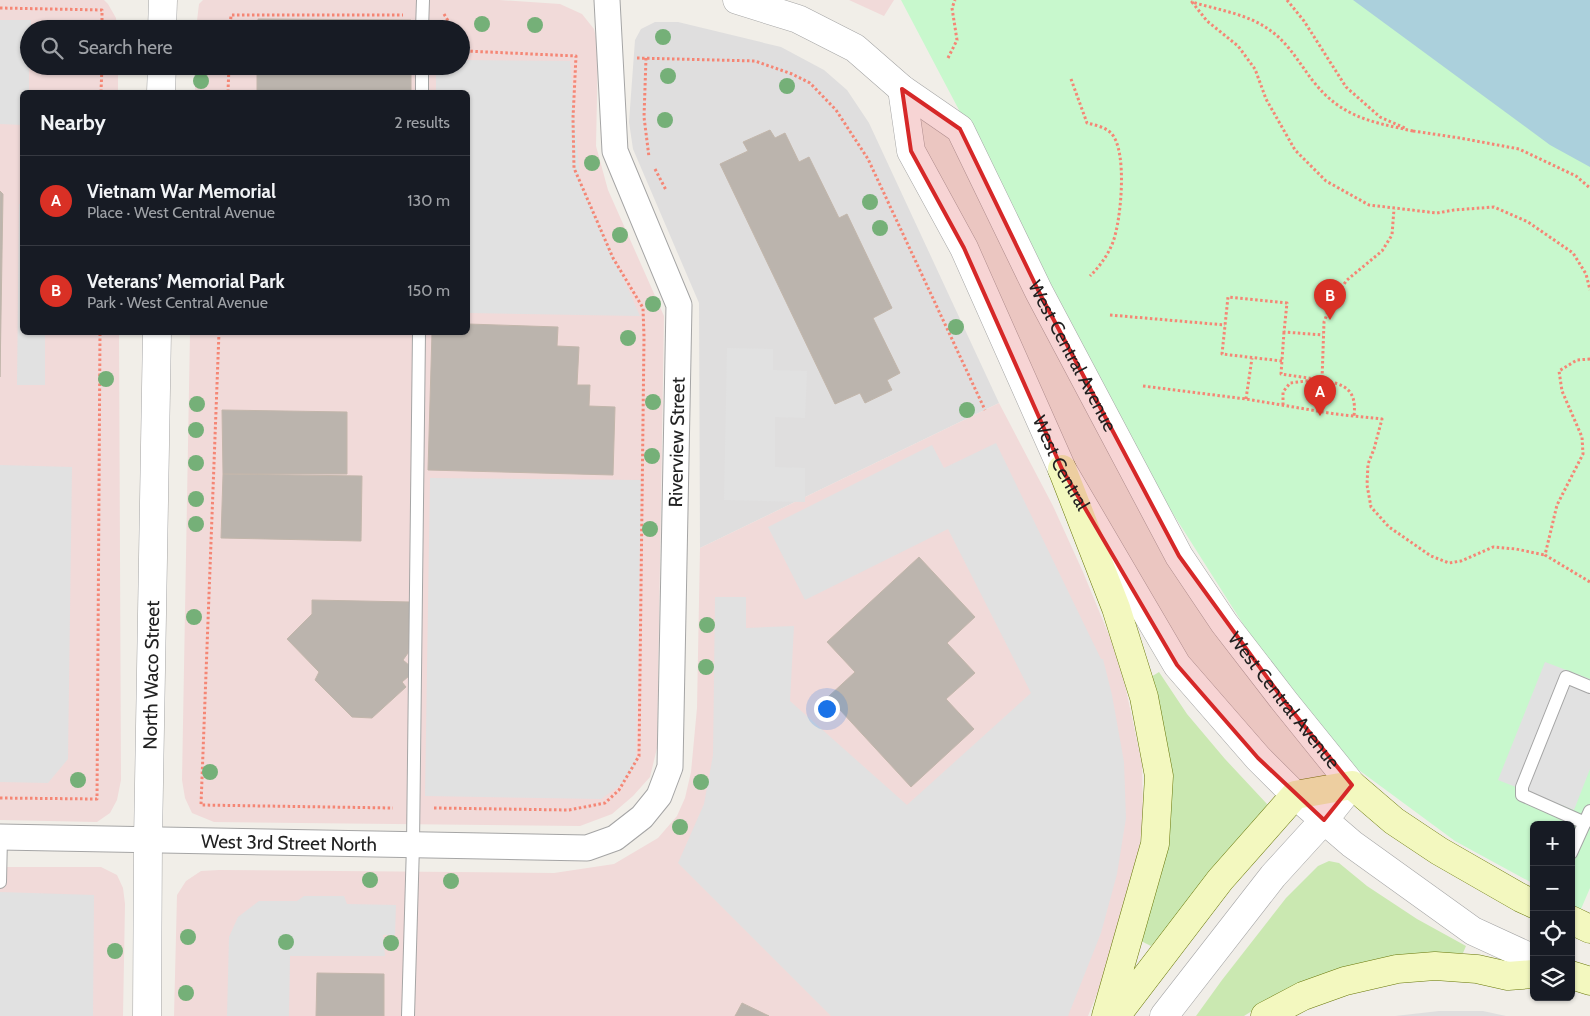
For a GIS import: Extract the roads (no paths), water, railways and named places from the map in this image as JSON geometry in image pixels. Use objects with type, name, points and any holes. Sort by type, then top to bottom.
[{"type":"main road","points":[[1062,469],[1116,608],[1141,688],[1159,776],[1155,844],[1106,1016]]},
{"type":"main road","name":"West Central Avenue","points":[[1295,795],[1352,785],[1394,820],[1439,851],[1530,902]]},
{"type":"main road","points":[[1116,1016],[1220,880],[1295,795]]},
{"type":"main road","points":[[1575,922],[1590,929]]},
{"type":"main road","points":[[1265,1016],[1303,996],[1345,981],[1397,969],[1435,966],[1477,969],[1508,976],[1530,974]]},
{"type":"main road","points":[[1575,976],[1590,981]]},
{"type":"street","points":[[162,20],[163,0]]},
{"type":"street","name":"Riverview Street","points":[[578,848],[587,848],[615,838],[642,817],[659,796],[670,767],[679,304],[615,152],[607,0]]},
{"type":"street","name":"West Central Avenue","points":[[737,0],[798,19],[855,48],[902,89],[960,129],[1039,292],[1179,556],[1224,623],[1352,785],[1324,820],[1273,876],[1164,1016]]},
{"type":"street","points":[[161,90],[162,75]]},
{"type":"street","name":"West Central","points":[[902,89],[911,151],[964,248],[1062,469],[1177,665],[1258,758],[1295,795]]},
{"type":"street","name":"North Waco Street","points":[[146,1016],[157,335]]},
{"type":"street","points":[[1295,795],[1352,844],[1473,931],[1530,957]]},
{"type":"street","name":"West 3rd Street North","points":[[0,837],[578,848]]},
{"type":"lane","points":[[422,20],[423,0]]},
{"type":"lane","points":[[422,75],[422,90]]},
{"type":"lane","points":[[408,1016],[413,845],[419,335]]},
{"type":"lane","points":[[1575,844],[1587,817],[1522,795],[1522,787],[1566,677],[1590,687]]},
{"type":"lane","points":[[0,837],[0,882]]},
{"type":"water","points":[[1353,0],[1590,0],[1590,167],[1550,145]]},
{"type":"place","name":"Veterans’ Memorial Park","points":[[1330,320]]},
{"type":"place","name":"Vietnam War Memorial","points":[[1320,416]]}]
